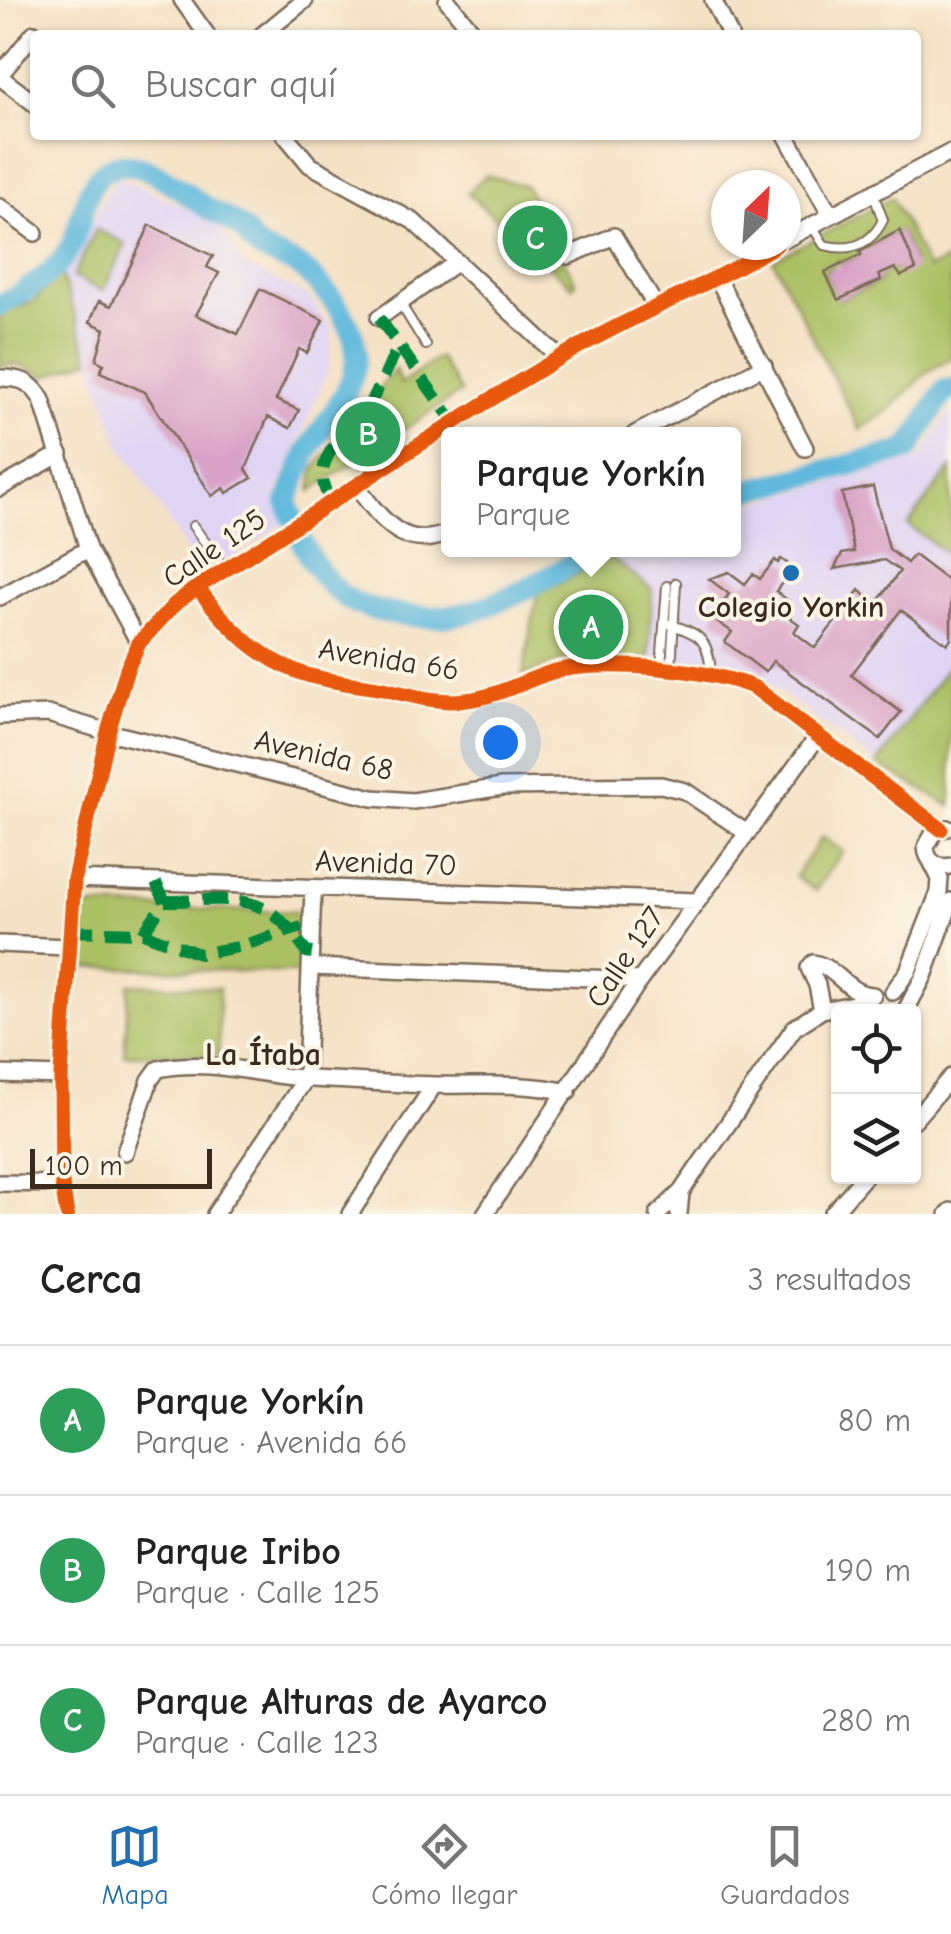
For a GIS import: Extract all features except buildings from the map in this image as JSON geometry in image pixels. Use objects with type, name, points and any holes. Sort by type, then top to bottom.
[{"type":"street","points":[[182,0],[203,30]]},
{"type":"street","points":[[268,30],[306,0]]},
{"type":"street","points":[[447,0],[470,30]]},
{"type":"street","points":[[713,0],[724,30]]},
{"type":"street","points":[[30,38],[0,76],[30,100]]},
{"type":"street","points":[[289,140],[310,164],[413,221],[560,358]]},
{"type":"street","points":[[789,140],[830,214]]},
{"type":"street","points":[[801,230],[951,152]]},
{"type":"street","points":[[0,207],[35,233]]},
{"type":"street","points":[[568,256],[614,236],[655,305]]},
{"type":"street","name":"Calle 125","points":[[451,427],[560,358],[655,305],[718,279],[750,260]]},
{"type":"street","points":[[379,318],[457,262]]},
{"type":"street","points":[[718,279],[805,448]]},
{"type":"street","points":[[648,427],[764,366]]},
{"type":"street","points":[[0,378],[22,379],[34,387],[60,454],[88,549],[139,643]]},
{"type":"street","name":"Calle 125","points":[[67,1214],[62,1184],[61,1076],[74,879],[126,669],[139,643],[174,605],[197,587],[441,433]]},
{"type":"street","points":[[0,488],[60,454]]},
{"type":"street","points":[[356,487],[401,536],[420,540],[441,535]]},
{"type":"street","points":[[0,597],[88,549]]},
{"type":"street","name":"Avenida 66","points":[[197,587],[222,620],[256,650],[302,674],[442,701],[485,698],[573,667],[711,674],[755,688],[914,811],[946,829]]},
{"type":"street","name":"Avenida 68","points":[[0,716],[48,714],[373,798],[413,801],[502,787],[662,785],[685,791],[747,833]]},
{"type":"street","name":"Calle 127","points":[[485,1214],[640,980],[818,736]]},
{"type":"street","name":"Avenida 66","points":[[893,992],[908,971],[940,892],[940,879],[926,852],[927,841],[914,811]]},
{"type":"street","points":[[927,841],[946,829]]},
{"type":"street","points":[[931,861],[940,867],[951,866]]},
{"type":"street","name":"Avenida 70","points":[[74,879],[696,901]]},
{"type":"street","points":[[215,1214],[306,1078],[313,889]]},
{"type":"street","points":[[909,1004],[924,976],[951,901]]},
{"type":"street","points":[[0,944],[68,947]]},
{"type":"street","points":[[822,1010],[809,968],[813,963],[824,965],[856,992],[862,1004]]},
{"type":"street","points":[[312,966],[640,980]]},
{"type":"street","points":[[865,1004],[893,992],[904,1004]]},
{"type":"street","points":[[658,1214],[681,1192],[794,1028],[822,1010],[831,1009]]},
{"type":"street","points":[[124,1152],[150,1080],[158,1069],[173,1066],[434,1085],[542,1086],[568,1092]]},
{"type":"street","points":[[0,1074],[61,1076]]},
{"type":"street","points":[[921,1112],[951,1078]]},
{"type":"street","points":[[350,1214],[434,1085]]},
{"type":"street","points":[[0,1182],[62,1184]]},
{"type":"street","points":[[832,1214],[857,1184]]},
{"type":"street","points":[[679,1214],[681,1192]]},
{"type":"lane","points":[[811,224],[824,245],[853,248],[866,242],[883,220],[873,192]]},
{"type":"lane","points":[[400,302],[426,345]]},
{"type":"lane","points":[[414,326],[428,328]]},
{"type":"lane","points":[[193,526],[226,570]]},
{"type":"lane","points":[[666,669],[671,585]]},
{"type":"lane","points":[[669,624],[706,643],[710,648],[711,674]]},
{"type":"shaded area","points":[[117,176],[218,223],[244,265],[309,297],[333,331],[328,371],[275,497],[287,521],[204,576],[119,443],[61,274]]},
{"type":"shaded area","name":"Colegio Yorkin","points":[[951,409],[951,661],[877,764],[748,672],[714,663],[649,659],[652,590],[610,557],[741,557],[741,509],[920,459]]},
{"type":"green space","points":[[486,175],[526,186],[576,283],[572,286],[467,193]]},
{"type":"green space","points":[[892,198],[928,269],[951,258],[951,359],[928,371],[889,410],[860,430],[773,260],[801,260],[801,245]],"holes":[[[900,231],[914,261],[899,271],[895,268],[879,275],[881,281],[839,300],[825,272],[839,260],[842,264],[861,255],[856,245],[862,243],[866,251]]]},
{"type":"green space","points":[[96,229],[126,244],[103,291],[73,277]]},
{"type":"green space","points":[[61,274],[90,360],[43,377],[23,366],[0,366],[0,313],[33,302]]},
{"type":"green space","points":[[439,357],[461,392],[311,491],[314,469],[395,369],[401,384]]},
{"type":"green space","points":[[951,468],[951,557],[908,525]]},
{"type":"green space","points":[[610,557],[652,589],[649,659],[561,661],[523,676],[537,595]]},
{"type":"green space","points":[[951,662],[951,806],[877,764]]},
{"type":"green space","points":[[822,837],[843,851],[815,891],[795,876]]},
{"type":"green space","points":[[78,906],[303,912],[301,973],[77,967]]},
{"type":"green space","points":[[129,984],[219,988],[219,1055],[124,1055]]},
{"type":"waterway","points":[[0,305],[57,266],[70,248],[94,183],[100,174],[120,165],[146,169],[159,176],[238,226],[263,250],[304,270],[344,317],[356,352],[352,379],[307,453],[287,502],[293,518]]},
{"type":"waterway","points":[[741,492],[908,450],[945,390],[951,389]]},
{"type":"waterway","points":[[300,537],[321,574],[344,597],[378,611],[424,617],[466,613],[498,602],[585,557]]},
{"type":"marked path","points":[[379,318],[455,424]]},
{"type":"marked path","points":[[332,504],[323,476],[330,452],[375,394],[399,345]]},
{"type":"marked path","points":[[340,436],[359,458]]},
{"type":"marked path","points":[[143,933],[165,901],[156,883]]},
{"type":"marked path","points":[[165,901],[229,900],[261,907],[291,931],[306,952],[312,953]]},
{"type":"marked path","points":[[69,931],[143,933],[199,954],[238,947],[302,927]]},
{"type":"cycle path","points":[[448,427],[586,343],[749,260]]},
{"type":"cycle path","points":[[67,1214],[62,1184],[61,1076],[74,879],[108,732],[139,643],[174,605],[197,587],[441,431]]},
{"type":"cycle path","points":[[197,587],[243,638],[285,666],[321,679],[424,698],[477,698],[552,672],[597,666],[684,671],[736,681],[755,688],[941,829]]},
{"type":"place","name":"Parque Alturas de Ayarco","points":[[535,238]]},
{"type":"place","name":"Parque Iribo","points":[[368,434]]},
{"type":"place","name":"Colegio Yorkin","points":[[791,573]]},
{"type":"place","name":"Parque Yorkín","points":[[591,627]]},
{"type":"district","name":"La Ítaba","points":[[263,1054]]}]
